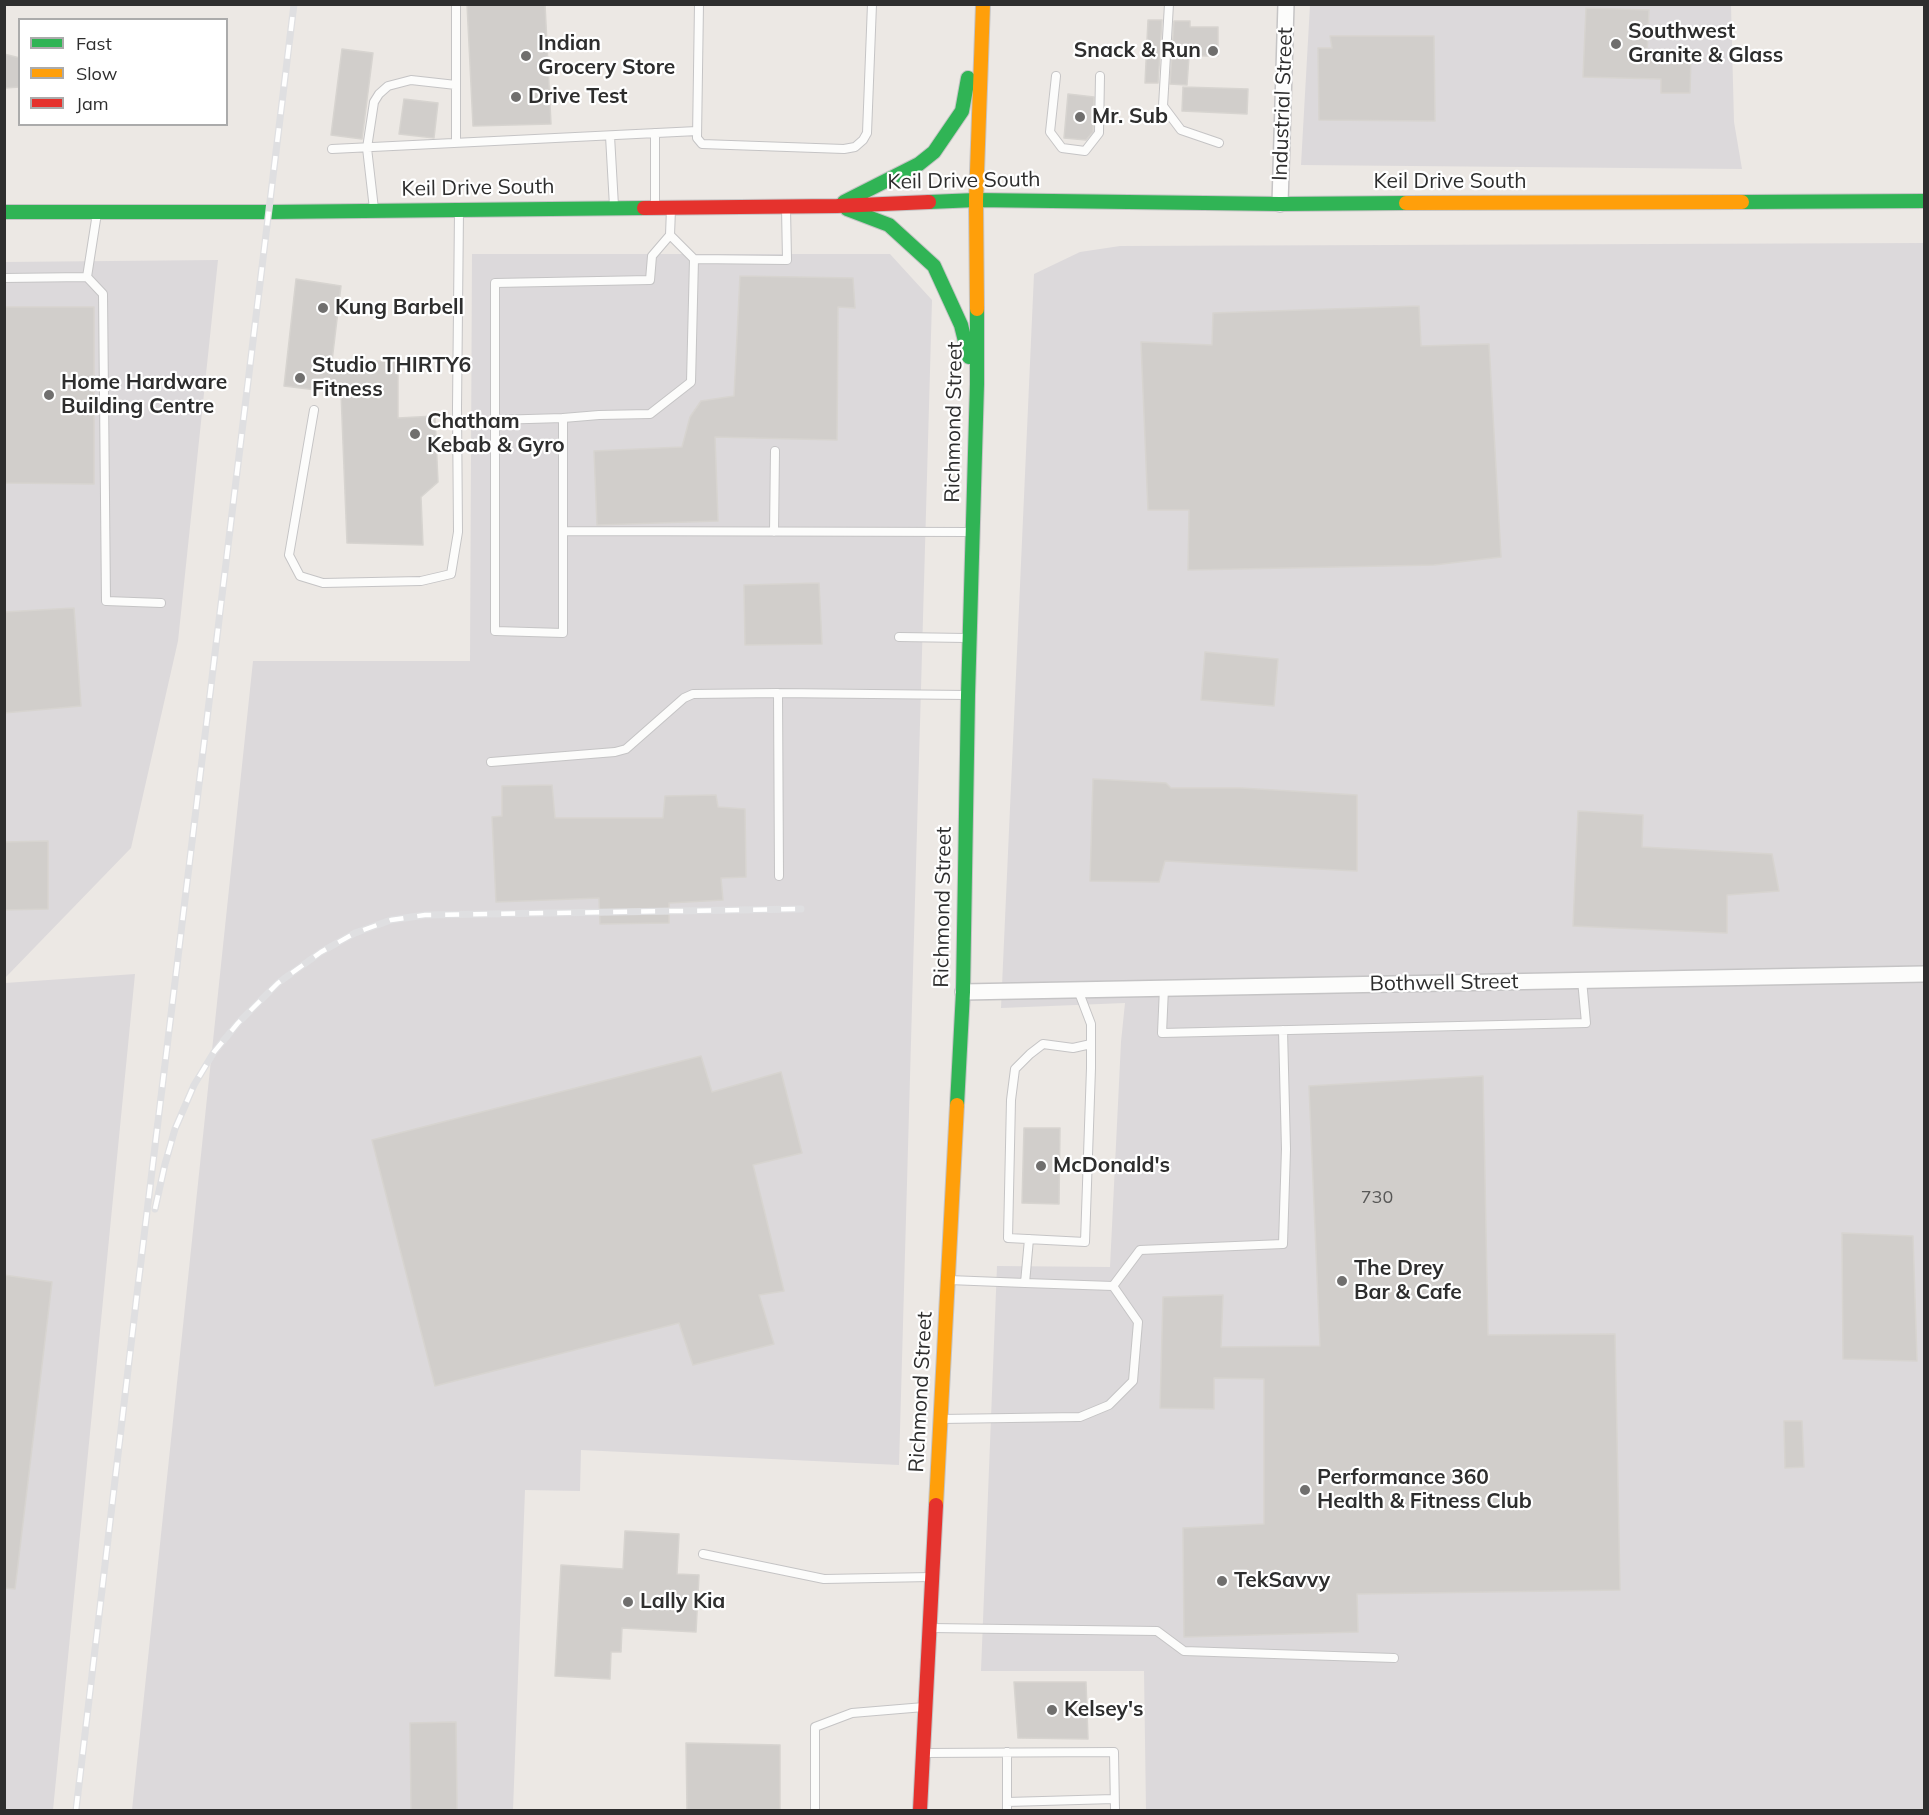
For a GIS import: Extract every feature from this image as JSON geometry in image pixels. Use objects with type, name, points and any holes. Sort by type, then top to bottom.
[{"type":"main road","name":"Richmond Street","points":[[920,1810],[963,992],[968,695],[977,384],[976,200],[983,4]]},
{"type":"main road","points":[[837,206],[919,164],[934,152],[962,111],[981,25]]},
{"type":"main road","name":"Keil Drive South","points":[[4,212],[837,206],[976,200],[1280,204],[1924,201]]},
{"type":"main road","points":[[837,206],[889,225],[934,266],[961,325],[977,384]]},
{"type":"street","name":"Industrial Street","points":[[1280,204],[1286,4]]},
{"type":"street","name":"Bothwell Street","points":[[963,992],[1924,974]]},
{"type":"lane","points":[[456,4],[456,143]]},
{"type":"lane","points":[[699,4],[697,138],[702,144],[844,149],[855,147],[867,133],[872,4]]},
{"type":"lane","points":[[1169,4],[1164,106],[1181,130],[1220,143]]},
{"type":"lane","points":[[1056,76],[1050,132],[1062,148],[1085,151],[1099,133],[1101,76]]},
{"type":"lane","points":[[374,210],[367,148],[374,102],[379,94],[388,86],[411,80],[456,85]]},
{"type":"lane","points":[[332,149],[697,131]]},
{"type":"lane","points":[[655,133],[655,207]]},
{"type":"lane","points":[[610,136],[614,208]]},
{"type":"lane","points":[[670,235],[694,258],[787,260],[786,206]]},
{"type":"lane","points":[[563,418],[563,633],[495,631],[495,283],[650,280],[652,256],[670,235],[671,207]]},
{"type":"lane","points":[[314,410],[289,555],[300,576],[323,583],[421,581],[451,574],[458,531],[459,210]]},
{"type":"lane","points":[[87,277],[97,212]]},
{"type":"lane","points":[[494,420],[650,414],[691,382],[694,258]]},
{"type":"lane","points":[[4,278],[87,277],[103,294],[106,601],[161,603]]},
{"type":"lane","points":[[774,532],[775,451]]},
{"type":"lane","points":[[563,531],[973,532]]},
{"type":"lane","points":[[899,636],[970,638]]},
{"type":"lane","points":[[778,693],[779,876]]},
{"type":"lane","points":[[491,762],[615,752],[626,749],[684,698],[693,694],[968,695]]},
{"type":"lane","points":[[1164,988],[1162,1033],[1586,1023],[1582,980]]},
{"type":"lane","points":[[1078,990],[1091,1024],[1091,1044],[1085,1242],[1008,1238],[1011,1100],[1015,1069],[1043,1044],[1073,1048],[1091,1044]]},
{"type":"lane","points":[[1113,1286],[1140,1250],[1283,1244],[1286,1149],[1282,1030]]},
{"type":"lane","points":[[1026,1282],[1029,1239]]},
{"type":"lane","points":[[948,1280],[1113,1286]]},
{"type":"lane","points":[[940,1419],[1080,1417],[1109,1404],[1133,1381],[1138,1322],[1113,1286]]},
{"type":"lane","points":[[703,1554],[824,1579],[932,1577]]},
{"type":"lane","points":[[929,1628],[1157,1631],[1184,1651],[1394,1658]]},
{"type":"lane","points":[[815,1810],[815,1727],[852,1713],[925,1707]]},
{"type":"lane","points":[[1007,1752],[1007,1806],[1114,1799]]},
{"type":"lane","points":[[923,1753],[1114,1752],[1114,1810]]},
{"type":"shaded area","points":[[1310,5],[1731,5],[1734,122],[1742,169],[1301,165]]},
{"type":"shaded area","points":[[1924,243],[1924,1810],[1146,1810],[1144,1671],[981,1671],[997,1266],[1110,1267],[1125,1003],[1001,1008],[1034,274],[1080,252],[1120,246]]},
{"type":"shaded area","points":[[472,254],[890,254],[932,300],[899,1465],[581,1450],[580,1491],[525,1490],[513,1810],[132,1810],[253,661],[470,661]]},
{"type":"shaded area","points":[[218,260],[178,641],[131,848],[5,978],[5,262]]},
{"type":"shaded area","points":[[135,974],[53,1810],[5,1810],[5,983]]},
{"type":"building","points":[[467,4],[545,4],[551,124],[473,126]]},
{"type":"building","name":"Southwest Granite & Glass","points":[[1586,8],[1649,10],[1647,55],[1691,56],[1690,93],[1661,93],[1661,79],[1583,77]]},
{"type":"building","points":[[1148,20],[1162,20],[1158,83],[1145,83]]},
{"type":"building","points":[[1174,21],[1190,21],[1190,27],[1218,27],[1218,56],[1189,56],[1187,85],[1170,84]]},
{"type":"building","points":[[1330,36],[1434,36],[1435,121],[1319,120],[1318,48],[1332,48]]},
{"type":"building","points":[[342,49],[373,53],[362,139],[331,135]]},
{"type":"building","points":[[4,54],[18,58],[18,87],[4,88]]},
{"type":"building","points":[[1183,87],[1248,89],[1247,114],[1182,111]]},
{"type":"building","name":"Mr. Sub","points":[[1068,94],[1094,97],[1093,132],[1086,140],[1064,138]]},
{"type":"building","points":[[404,99],[438,103],[434,138],[399,134]]},
{"type":"building","points":[[740,276],[853,278],[855,308],[838,307],[837,440],[715,437],[718,521],[597,525],[594,451],[682,447],[690,417],[701,401],[734,396]]},
{"type":"building","points":[[296,279],[341,286],[332,361],[398,361],[398,418],[435,416],[438,482],[421,497],[423,545],[347,543],[341,393],[284,386]]},
{"type":"building","points":[[1419,306],[1421,346],[1489,344],[1501,557],[1434,565],[1188,570],[1189,510],[1148,510],[1141,342],[1212,345],[1213,313]]},
{"type":"building","name":"Home Hardware Building Centre","points":[[4,307],[94,307],[94,484],[4,483]]},
{"type":"building","points":[[819,583],[822,644],[745,645],[744,585]]},
{"type":"building","points":[[74,608],[81,706],[4,713],[4,612]]},
{"type":"building","points":[[1205,652],[1278,659],[1274,706],[1201,700]]},
{"type":"building","points":[[1093,779],[1166,783],[1171,788],[1241,788],[1357,795],[1357,871],[1165,861],[1159,882],[1090,881]]},
{"type":"building","points":[[552,785],[555,818],[663,818],[665,796],[716,795],[718,807],[745,809],[746,877],[721,878],[723,900],[669,903],[669,923],[600,924],[599,898],[496,902],[492,817],[502,816],[502,786]]},
{"type":"building","points":[[1578,811],[1643,815],[1642,847],[1772,854],[1779,891],[1727,895],[1727,933],[1573,926]]},
{"type":"building","points":[[48,841],[48,909],[4,910],[4,842]]},
{"type":"building","points":[[701,1056],[712,1092],[781,1072],[802,1153],[753,1165],[784,1291],[759,1295],[774,1344],[693,1365],[679,1323],[435,1386],[372,1140]]},
{"type":"building","points":[[1483,1076],[1488,1335],[1615,1334],[1620,1590],[1357,1594],[1358,1632],[1184,1637],[1183,1528],[1264,1524],[1264,1379],[1214,1378],[1214,1409],[1160,1408],[1163,1297],[1223,1295],[1221,1347],[1320,1346],[1309,1086]]},
{"type":"building","name":"McDonald's","points":[[1024,1128],[1060,1128],[1059,1204],[1022,1203]]},
{"type":"building","points":[[1842,1233],[1913,1236],[1917,1361],[1843,1359]]},
{"type":"building","points":[[4,1275],[52,1282],[15,1589],[4,1588]]},
{"type":"building","points":[[1784,1421],[1802,1421],[1804,1467],[1785,1468]]},
{"type":"building","name":"Lally Kia","points":[[625,1531],[679,1534],[677,1574],[699,1575],[696,1632],[622,1628],[621,1652],[611,1652],[610,1679],[555,1676],[561,1565],[623,1569]]},
{"type":"building","name":"Kelsey's","points":[[1014,1682],[1086,1682],[1088,1739],[1018,1738]]},
{"type":"building","points":[[456,1722],[457,1810],[411,1810],[410,1723]]},
{"type":"building","points":[[686,1743],[780,1745],[780,1810],[687,1810]]},
{"type":"railway","points":[[76,1810],[294,4]]},
{"type":"railway","points":[[155,1209],[175,1129],[194,1085],[214,1052],[238,1023],[278,983],[321,952],[355,933],[391,920],[425,915],[801,909]]},
{"type":"traffic: fast","points":[[844,202],[919,164],[934,152],[962,111],[968,78]]},
{"type":"traffic: fast","points":[[929,202],[976,200],[1280,204],[1406,203]]},
{"type":"traffic: fast","points":[[1742,202],[1924,201]]},
{"type":"traffic: fast","points":[[4,212],[644,208]]},
{"type":"traffic: fast","points":[[847,209],[889,225],[934,266],[961,325],[969,357]]},
{"type":"traffic: fast","points":[[957,1105],[963,992],[977,309]]},
{"type":"traffic: slow","points":[[977,309],[976,200],[983,4]]},
{"type":"traffic: slow","points":[[1406,203],[1742,202]]},
{"type":"traffic: slow","points":[[936,1505],[957,1105]]},
{"type":"traffic: jam","points":[[644,208],[837,206],[929,202]]},
{"type":"traffic: jam","points":[[920,1810],[936,1505]]},
{"type":"place","name":"Southwest Granite & Glass","points":[[1616,44]]},
{"type":"place","name":"Snack & Run","points":[[1213,51]]},
{"type":"place","name":"Indian Grocery Store","points":[[526,56]]},
{"type":"place","name":"Drive Test","points":[[516,97]]},
{"type":"place","name":"Mr. Sub","points":[[1080,117]]},
{"type":"place","name":"Kung Barbell","points":[[323,308]]},
{"type":"place","name":"Studio THIRTY6 Fitness","points":[[300,378]]},
{"type":"place","name":"Home Hardware Building Centre","points":[[49,395]]},
{"type":"place","name":"Chatham Kebab & Gyro","points":[[415,434]]},
{"type":"place","name":"McDonald's","points":[[1041,1166]]},
{"type":"place","name":"The Drey Bar & Cafe","points":[[1342,1281]]},
{"type":"place","name":"Performance 360 Health & Fitness Club","points":[[1305,1490]]},
{"type":"place","name":"TekSavvy","points":[[1222,1581]]},
{"type":"place","name":"Lally Kia","points":[[628,1602]]},
{"type":"place","name":"Kelsey's","points":[[1052,1710]]}]
